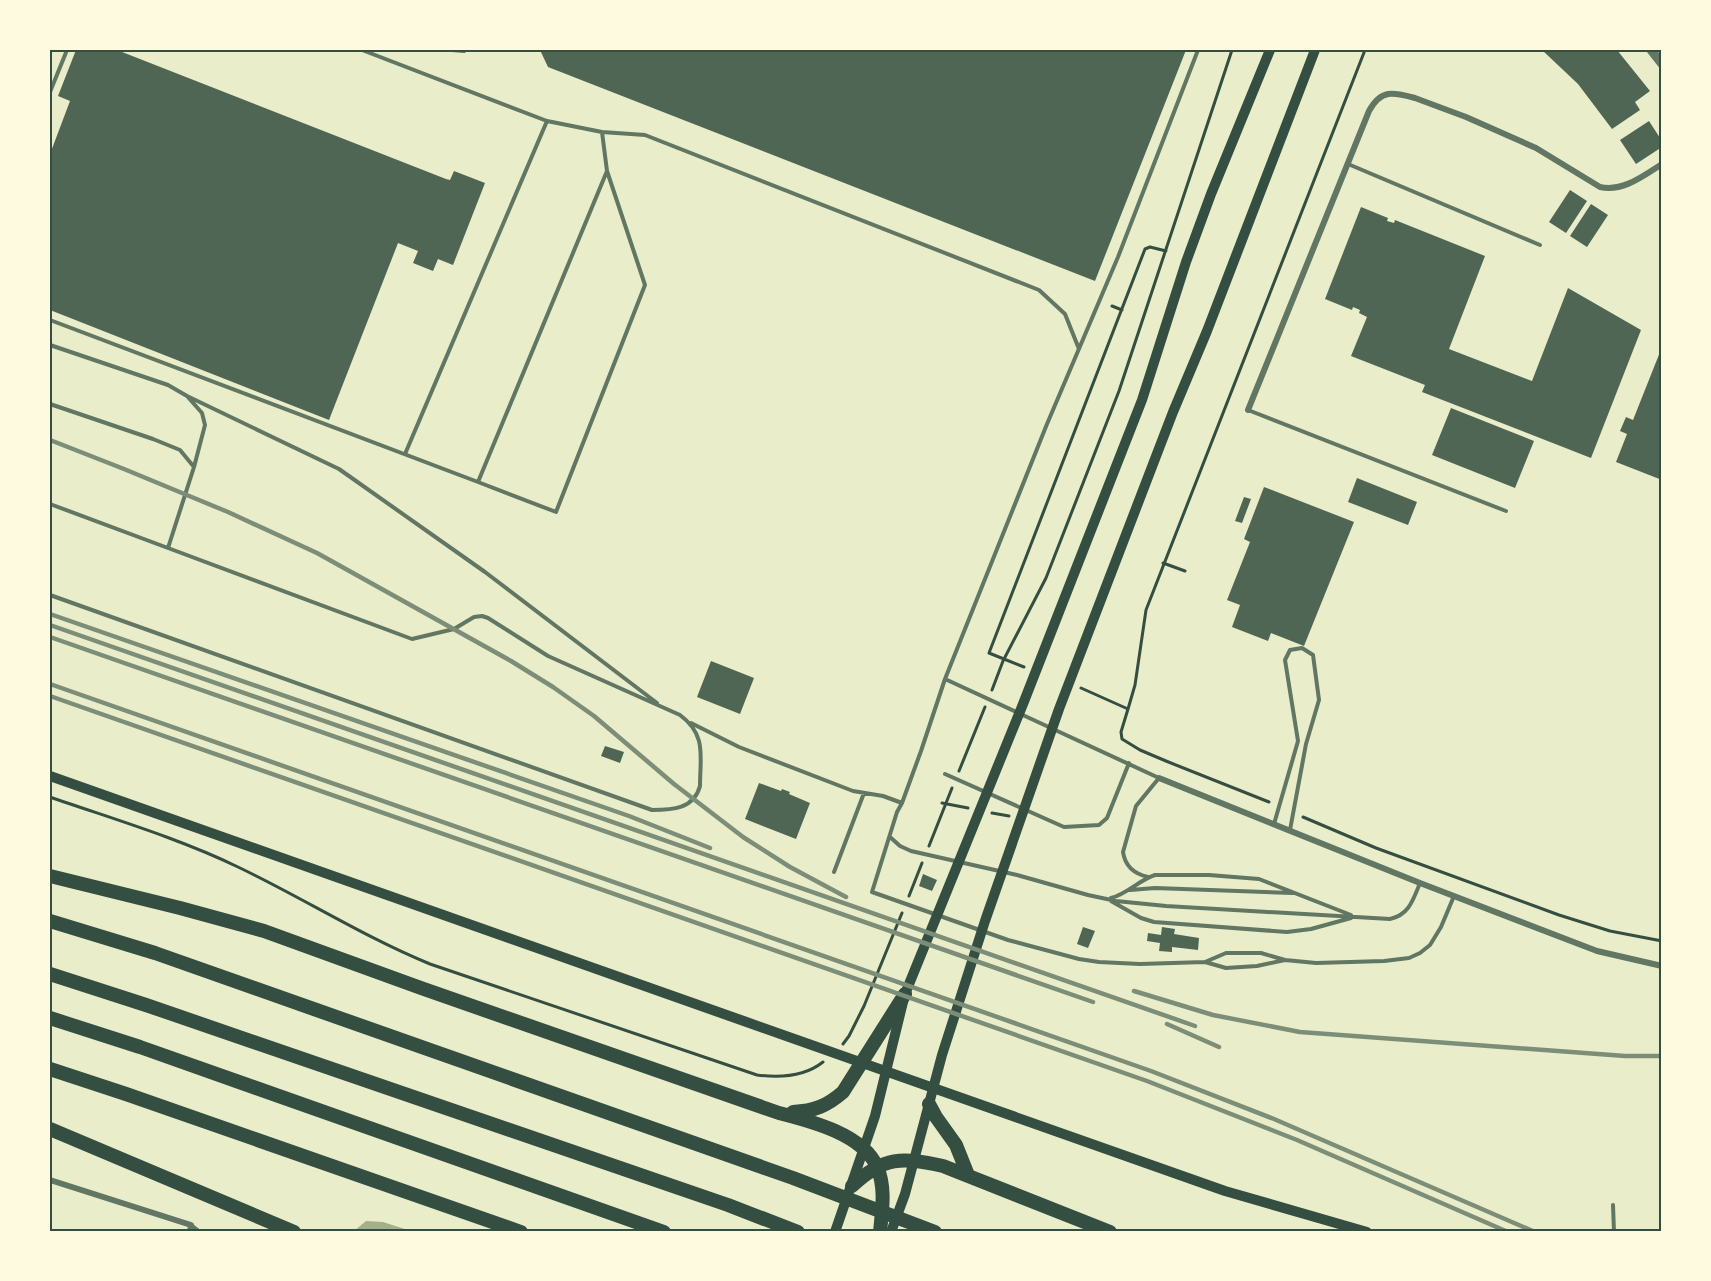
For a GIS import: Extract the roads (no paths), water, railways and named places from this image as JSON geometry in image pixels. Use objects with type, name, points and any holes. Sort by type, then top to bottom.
[{"type":"highway","points":[[50,876],[255,928],[779,1113],[828,1128],[863,1149],[877,1167],[883,1200],[880,1232]]},
{"type":"highway","points":[[50,921],[155,953],[792,1178],[935,1232]]},
{"type":"highway","points":[[50,974],[728,1205],[798,1232]]},
{"type":"highway","points":[[779,1113],[809,1112],[828,1103],[843,1092],[906,994]]},
{"type":"highway","points":[[50,1018],[140,1047],[664,1232]]},
{"type":"highway","points":[[50,1069],[521,1232]]},
{"type":"highway","points":[[929,1104],[936,1118],[956,1145],[968,1175]]},
{"type":"highway","points":[[50,1129],[294,1232]]},
{"type":"highway","points":[[852,1186],[877,1167],[893,1161],[914,1160],[943,1166],[968,1175],[1110,1232]]},
{"type":"main road","points":[[835,1232],[875,1116],[906,994],[1023,705],[1142,400],[1186,262],[1211,194],[1270,50]]},
{"type":"main road","points":[[891,1232],[914,1160],[949,1033],[1019,821],[1059,709],[1315,50]]},
{"type":"main road","points":[[50,776],[1226,1191],[1367,1232]]},
{"type":"street","points":[[1651,50],[1662,64]]},
{"type":"street","points":[[1248,410],[1374,102],[1386,93],[1398,93],[1415,98],[1517,139],[1546,153],[1600,187],[1625,186],[1662,164]]},
{"type":"street","points":[[1160,778],[1420,883],[1597,951],[1662,966]]},
{"type":"street","points":[[50,1180],[191,1228]]},
{"type":"lane","points":[[50,92],[66,50]]},
{"type":"lane","points":[[362,50],[547,121],[602,132],[645,135],[1039,290],[1065,314],[1079,350]]},
{"type":"lane","points":[[452,50],[465,50]]},
{"type":"lane","points":[[1198,50],[1118,257],[1047,424],[945,679],[897,812],[872,892],[1008,940],[1079,959],[1121,964],[1205,962],[1226,968],[1257,966],[1285,960]]},
{"type":"lane","points":[[405,454],[547,121]]},
{"type":"lane","points":[[50,320],[556,512],[645,285],[607,171],[602,132]]},
{"type":"lane","points":[[1348,163],[1540,244]]},
{"type":"lane","points":[[478,482],[607,171]]},
{"type":"lane","points":[[50,345],[168,384],[187,396],[339,469],[485,572],[662,707]]},
{"type":"lane","points":[[168,548],[205,425],[202,413],[187,396]]},
{"type":"lane","points":[[50,404],[180,450],[194,467]]},
{"type":"lane","points":[[1248,410],[1506,511]]},
{"type":"lane","points":[[50,504],[412,639],[448,631],[474,617],[488,618],[548,657],[680,715],[739,747],[853,791],[883,796],[902,803]]},
{"type":"lane","points":[[50,595],[652,810],[681,808],[688,804],[698,792],[700,746],[696,730],[691,723]]},
{"type":"lane","points":[[1274,824],[1298,741],[1285,660],[1290,650],[1302,648],[1313,655],[1319,700],[1306,744],[1290,830]]},
{"type":"lane","points":[[945,679],[1160,778],[1136,806],[1123,852],[1124,858],[1133,871],[1148,877]]},
{"type":"lane","points":[[945,774],[1064,827],[1099,825],[1107,818],[1129,763]]},
{"type":"lane","points":[[834,872],[864,793]]},
{"type":"lane","points":[[890,837],[910,851],[1017,875],[1107,899],[1167,906],[1390,919],[1405,913],[1412,904],[1420,883]]},
{"type":"lane","points":[[1107,899],[1117,897],[1148,877],[1159,874],[1249,877],[1266,881],[1354,917]]},
{"type":"lane","points":[[1127,890],[1155,888],[1297,893]]},
{"type":"lane","points":[[1205,962],[1226,953],[1261,953],[1285,960],[1337,963],[1409,958],[1430,945],[1441,927],[1454,896]]},
{"type":"lane","points":[[1107,899],[1141,918],[1154,922],[1276,931],[1305,930],[1354,917]]},
{"type":"lane","points":[[1613,1205],[1614,1232]]},
{"type":"lane","points":[[191,1228],[200,1232]]},
{"type":"railway","points":[[50,440],[228,512],[317,553],[511,661],[594,716],[674,784],[743,837],[790,867],[846,897]]},
{"type":"railway","points":[[50,614],[629,816],[710,848]]},
{"type":"railway","points":[[50,625],[1195,1026]]},
{"type":"railway","points":[[50,637],[1093,1002]]},
{"type":"railway","points":[[50,684],[1151,1071],[1274,1119],[1535,1232]]},
{"type":"railway","points":[[50,696],[1147,1081],[1297,1140],[1508,1232]]},
{"type":"railway","points":[[1134,991],[1213,1015],[1300,1032],[1625,1056],[1662,1056]]},
{"type":"railway","points":[[1167,1024],[1219,1047]]}]
